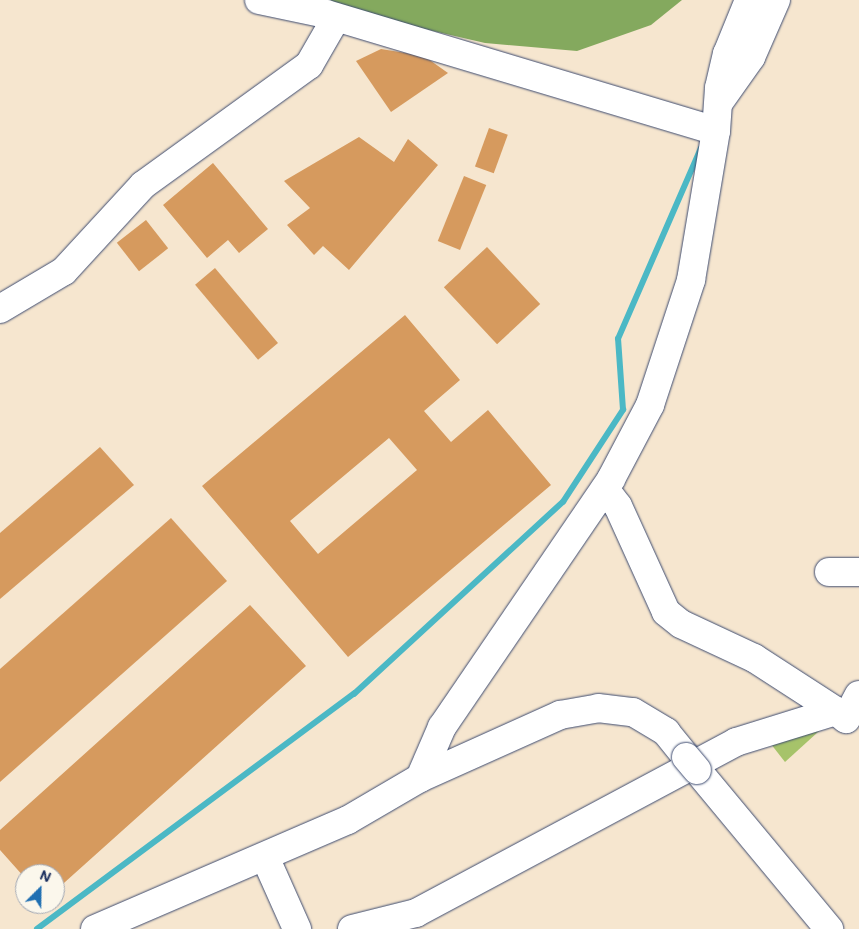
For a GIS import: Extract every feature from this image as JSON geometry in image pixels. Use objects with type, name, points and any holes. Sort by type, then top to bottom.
[{"type":"street","points":[[259,0],[331,11],[717,118]]},
{"type":"street","points":[[420,778],[442,727],[605,489],[650,405],[676,333],[691,280],[727,54],[749,0]]},
{"type":"street","points":[[717,118],[751,57],[776,0]]},
{"type":"street","points":[[0,309],[64,271],[143,185],[310,65],[331,11]]},
{"type":"street","points":[[605,489],[618,506],[666,612],[681,624],[754,658],[847,721]]},
{"type":"street","points":[[829,572],[859,572]]},
{"type":"street","points":[[847,721],[859,695]]},
{"type":"street","points":[[95,929],[348,820],[420,778],[560,714],[586,708],[616,709],[651,720],[692,764],[829,929]]},
{"type":"street","points":[[352,929],[416,913],[700,758],[847,721]]},
{"type":"street","points":[[265,856],[297,929]]},
{"type":"green space","points":[[299,0],[682,0],[651,25],[577,51],[485,43]]},
{"type":"green space","points":[[829,722],[785,762],[767,739]]},
{"type":"building","points":[[381,49],[424,56],[448,73],[391,112],[356,61]]},
{"type":"building","points":[[489,128],[508,135],[494,173],[475,167]]},
{"type":"building","points":[[359,137],[394,162],[408,139],[438,165],[349,270],[323,246],[314,255],[287,225],[310,208],[284,181]]},
{"type":"building","points":[[213,163],[268,229],[239,253],[228,240],[207,258],[163,205]]},
{"type":"building","points":[[464,176],[486,185],[460,250],[438,241]]},
{"type":"building","points":[[146,220],[168,248],[139,271],[117,243]]},
{"type":"building","points":[[487,247],[540,304],[497,344],[444,287]]},
{"type":"building","points":[[215,268],[278,343],[258,360],[195,285]]},
{"type":"building","points":[[405,315],[460,380],[424,411],[451,442],[488,410],[551,485],[348,657],[202,486]],"holes":[[[389,438],[417,470],[318,554],[290,521]]]},
{"type":"building","points":[[100,447],[134,485],[0,599],[0,533]]},
{"type":"building","points":[[171,518],[227,581],[0,782],[0,669]]},
{"type":"building","points":[[250,605],[306,666],[65,882],[65,864],[15,864],[15,867],[0,850],[0,830]]},
{"type":"waterway","points":[[37,929],[354,694],[563,502],[623,410],[618,339],[701,148]]}]
